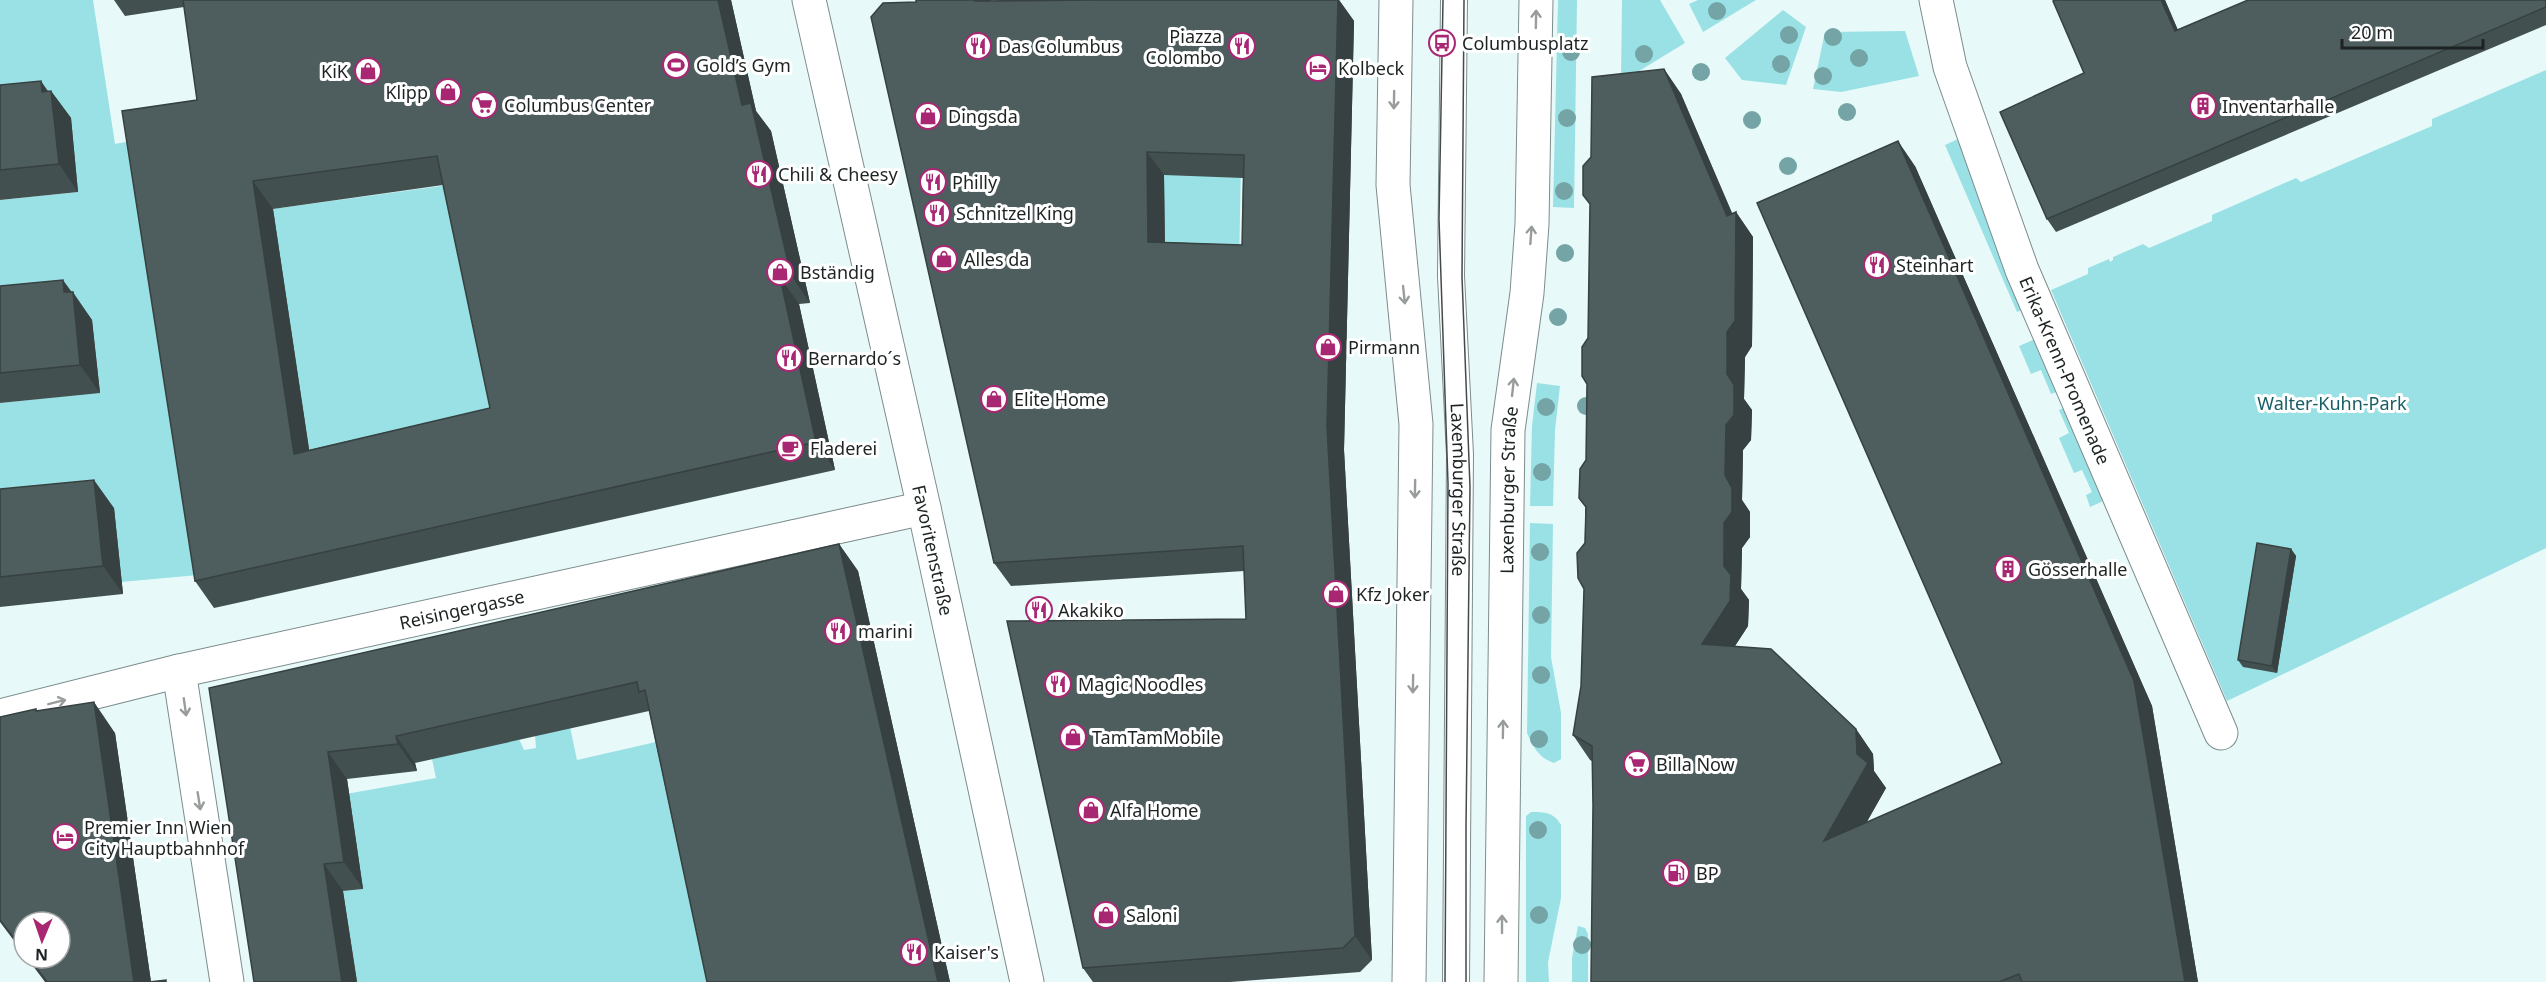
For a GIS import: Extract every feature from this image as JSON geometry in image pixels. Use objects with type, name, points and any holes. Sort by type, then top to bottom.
[{"type":"street","name":"Favoritenstraße","points":[[809,0],[924,508],[1027,982]]},
{"type":"street","points":[[1396,0],[1393,185],[1416,424],[1409,982]]},
{"type":"street","name":"Laxenburger Straße","points":[[1501,982],[1508,441],[1514,376],[1527,293],[1532,224],[1536,0]]},
{"type":"street","name":"Erika-Krenn-Promenade","points":[[1936,0],[1950,67],[2022,270],[2221,733]]},
{"type":"street","name":"Reisingergasse","points":[[0,716],[179,672],[924,508]]},
{"type":"street","points":[[179,672],[227,982]]},
{"type":"lane","name":"Laxemburger Straße","points":[[1454,0],[1451,276],[1460,455],[1456,982]]},
{"type":"green space","points":[[0,0],[93,0],[115,144],[141,139],[209,574],[121,582],[0,519],[0,403],[100,392],[92,320],[0,316],[0,200],[78,192],[71,119],[0,115]]},
{"type":"green space","points":[[1558,0],[1577,0],[1574,208],[1553,207]]},
{"type":"green space","points":[[1622,0],[1660,0],[1685,43],[1621,82]]},
{"type":"green space","points":[[1698,0],[1756,0],[1703,32],[1689,4]]},
{"type":"green space","points":[[1783,10],[1806,27],[1786,85],[1742,80],[1725,58]]},
{"type":"green space","points":[[1905,31],[1919,76],[1841,92],[1813,89],[1825,32]]},
{"type":"green space","name":"Walter-Kuhn-Park","points":[[2546,70],[2546,548],[2227,701],[2051,290],[2088,274],[2088,268],[2109,259],[2110,262],[2113,257],[2143,244],[2149,248],[2212,221],[2212,215],[2296,178],[2301,182],[2432,126],[2432,119]]},
{"type":"green space","points":[[1240,109],[1244,116],[1258,116],[1263,110],[1268,116],[1267,164],[1241,164],[1239,268],[1165,266],[1163,164],[1120,165],[1120,257],[1051,256],[1043,199],[1089,200],[1089,164],[1059,164],[1059,122],[1053,121],[1054,113],[1163,114],[1163,110]]},
{"type":"green space","points":[[1958,139],[1998,217],[2030,307],[2017,312],[1945,145]]},
{"type":"green space","points":[[456,184],[510,436],[302,485],[273,209]]},
{"type":"green space","points":[[2042,336],[2065,389],[2051,394],[2041,370],[2031,374],[2019,346]]},
{"type":"green space","points":[[1537,383],[1560,386],[1555,430],[1553,506],[1530,506],[1532,426]]},
{"type":"green space","points":[[2071,405],[2112,497],[2090,507],[2086,495],[2092,492],[2082,470],[2074,473],[2059,438],[2069,433],[2059,410]]},
{"type":"green space","points":[[1530,523],[1553,524],[1551,657],[1561,713],[1561,759],[1554,763],[1537,751],[1527,733]]},
{"type":"green space","points":[[570,727],[577,760],[669,739],[721,982],[357,982],[343,891],[362,889],[329,797],[436,778],[432,759],[519,739],[524,750],[536,748],[535,735]]},
{"type":"green space","points":[[1531,812],[1552,815],[1561,825],[1561,898],[1548,962],[1549,982],[1526,982],[1526,816]]},
{"type":"green space","points":[[1578,926],[1585,928],[1588,934],[1588,982],[1572,982],[1572,958]]},
{"type":"building","points":[[183,0],[718,0],[742,105],[751,103],[791,275],[780,277],[816,442],[195,581],[122,111],[197,100]],"holes":[[[437,156],[490,408],[294,454],[253,181]]]},
{"type":"building","points":[[916,0],[1338,0],[1327,426],[1355,936],[1343,948],[1083,968],[1007,621],[1246,619],[1243,546],[994,563],[871,17],[883,3],[916,2]],"holes":[[[1147,152],[1244,155],[1242,245],[1148,242]]]},
{"type":"building","name":"Inventarhalle","points":[[2161,0],[2175,31],[2248,0],[2546,0],[2546,7],[2047,219],[2000,112],[2084,73],[2053,1]]},
{"type":"building","points":[[1664,69],[1727,216],[1736,212],[1735,321],[1727,332],[1727,374],[1734,385],[1734,415],[1726,425],[1725,475],[1732,488],[1732,512],[1724,523],[1724,566],[1731,575],[1730,601],[1702,644],[1771,649],[1856,729],[1857,754],[1868,763],[1824,841],[2002,763],[1757,203],[1898,141],[2134,681],[2185,982],[2022,982],[2019,974],[1999,982],[1591,982],[1592,746],[1573,735],[1581,686],[1584,589],[1578,578],[1577,553],[1585,543],[1586,507],[1579,498],[1580,469],[1586,460],[1587,384],[1582,376],[1582,347],[1588,338],[1590,204],[1583,195],[1583,166],[1591,157],[1592,77]]},
{"type":"building","points":[[41,81],[42,92],[51,91],[59,164],[0,170],[0,85]]},
{"type":"building","points":[[63,280],[64,292],[73,292],[80,365],[0,373],[0,286]]},
{"type":"building","points":[[94,480],[103,566],[0,577],[0,489]]},
{"type":"building","points":[[2257,543],[2291,549],[2272,666],[2238,660]]},
{"type":"building","points":[[839,544],[938,982],[707,982],[645,690],[639,692],[637,682],[396,736],[398,744],[328,752],[344,862],[324,864],[342,982],[254,982],[209,688]]},
{"type":"building","name":"Premier Inn Wien City Hauptbahnhof","points":[[94,702],[134,982],[47,982],[38,970],[72,970],[72,910],[12,910],[12,936],[0,920],[0,717],[36,709],[36,711]]},
{"type":"tram line","points":[[1443,0],[1439,219],[1448,483],[1445,982]]},
{"type":"tram line","points":[[1464,0],[1462,277],[1470,487],[1466,982]]},
{"type":"place","name":"Columbusplatz","points":[[1442,43]]},
{"type":"place","name":"Das Columbus","points":[[978,46]]},
{"type":"place","name":"Piazza Colombo","points":[[1242,46]]},
{"type":"place","name":"Gold’s Gym","points":[[676,65]]},
{"type":"place","name":"Kolbeck","points":[[1318,68]]},
{"type":"place","name":"KiK","points":[[368,71]]},
{"type":"place","name":"Klipp","points":[[448,92]]},
{"type":"place","name":"Columbus Center","points":[[484,105]]},
{"type":"place","name":"Inventarhalle","points":[[2203,106]]},
{"type":"place","name":"Dingsda","points":[[928,116]]},
{"type":"place","name":"Chili & Cheesy","points":[[759,174]]},
{"type":"place","name":"Philly","points":[[933,182]]},
{"type":"place","name":"Schnitzel King","points":[[937,213]]},
{"type":"place","name":"Alles da","points":[[944,259]]},
{"type":"place","name":"Steinhart","points":[[1877,265]]},
{"type":"place","name":"Bständig","points":[[780,272]]},
{"type":"place","name":"Pirmann","points":[[1328,347]]},
{"type":"place","name":"Bernardo´s","points":[[789,358]]},
{"type":"place","name":"Elite Home","points":[[994,399]]},
{"type":"place","name":"Fladerei","points":[[790,448]]},
{"type":"place","name":"Gösserhalle","points":[[2008,569]]},
{"type":"place","name":"Kfz Joker","points":[[1336,594]]},
{"type":"place","name":"Akakiko","points":[[1039,610]]},
{"type":"place","name":"marini","points":[[838,631]]},
{"type":"place","name":"Magic Noodles","points":[[1058,684]]},
{"type":"place","name":"TamTamMobile","points":[[1073,737]]},
{"type":"place","name":"Billa Now","points":[[1637,764]]},
{"type":"place","name":"Alfa Home","points":[[1091,810]]},
{"type":"place","name":"Premier Inn Wien City Hauptbahnhof","points":[[65,837]]},
{"type":"place","name":"BP","points":[[1676,873]]},
{"type":"place","name":"Saloni","points":[[1106,915]]},
{"type":"place","name":"Kaiser's","points":[[914,952]]}]
